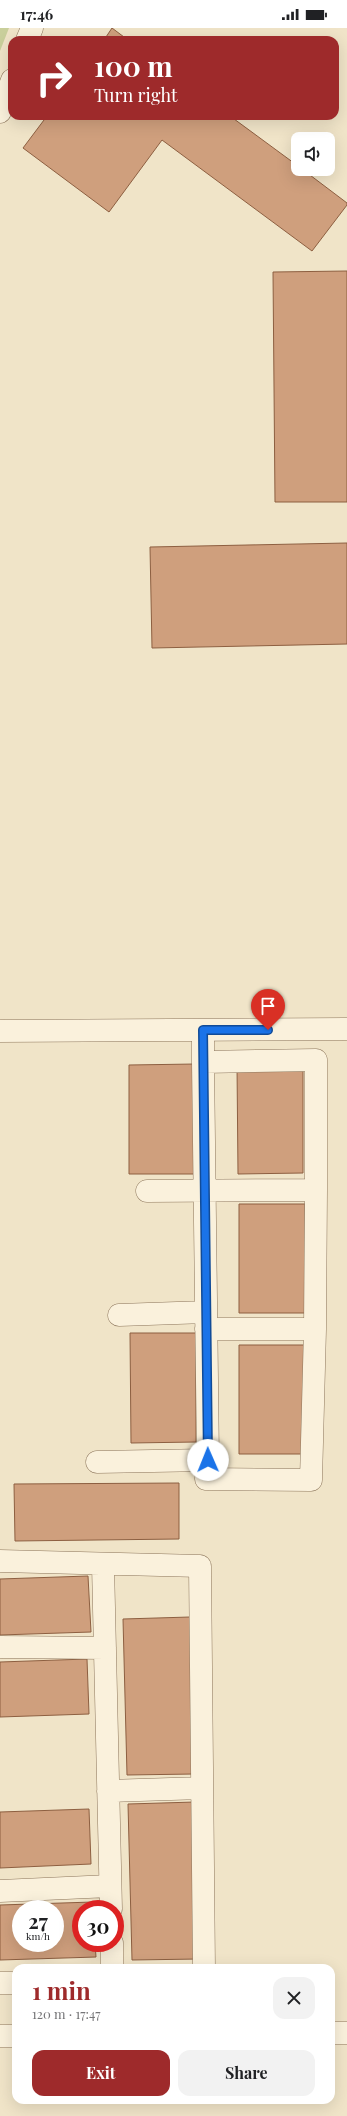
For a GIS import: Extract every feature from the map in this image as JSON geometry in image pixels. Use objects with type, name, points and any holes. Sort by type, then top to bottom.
[{"type":"street","points":[[0,112],[8,91]]},
{"type":"street","points":[[0,1031],[347,1029]]},
{"type":"street","points":[[203,1030],[203,1062],[206,1321],[208,1460],[206,1479],[311,1480],[315,1329],[316,1060],[203,1062]]},
{"type":"street","points":[[147,1191],[205,1192],[316,1190]]},
{"type":"street","points":[[119,1314],[315,1329]]},
{"type":"street","points":[[96,1462],[208,1460]]},
{"type":"street","points":[[0,1562],[200,1566],[204,1964]]},
{"type":"street","points":[[103,1565],[111,1900]]},
{"type":"street","points":[[0,1646],[105,1648]]},
{"type":"street","points":[[108,1791],[202,1788]]},
{"type":"street","points":[[0,1891],[110,1886]]},
{"type":"street","points":[[112,1952],[112,1964]]},
{"type":"street","points":[[0,1983],[12,1983]]},
{"type":"street","points":[[335,2033],[347,2033]]},
{"type":"street","points":[[0,2036],[12,2036]]},
{"type":"green space","points":[[0,28],[9,28],[0,51]]},
{"type":"building","points":[[112,28],[123,36],[107,36]]},
{"type":"building","points":[[44,120],[235,120],[291,161],[291,176],[311,176],[347,203],[312,251],[162,140],[109,212],[23,148]]},
{"type":"building","points":[[347,271],[347,502],[275,502],[273,272]]},
{"type":"building","points":[[347,543],[347,644],[152,648],[150,547]]},
{"type":"building","points":[[195,1064],[195,1174],[129,1174],[129,1065]]},
{"type":"building","points":[[303,1064],[303,1173],[238,1174],[237,1065]]},
{"type":"building","points":[[239,1204],[305,1204],[305,1313],[239,1313]]},
{"type":"building","points":[[130,1333],[196,1333],[196,1442],[131,1443]]},
{"type":"building","points":[[239,1345],[305,1345],[305,1454],[239,1454]]},
{"type":"building","points":[[179,1483],[179,1539],[15,1541],[14,1484]]},
{"type":"building","points":[[88,1576],[91,1632],[0,1635],[0,1579]]},
{"type":"building","points":[[190,1617],[194,1774],[127,1775],[123,1619]]},
{"type":"building","points":[[87,1659],[89,1714],[0,1717],[0,1662]]},
{"type":"building","points":[[195,1802],[199,1959],[132,1960],[128,1804]]},
{"type":"building","points":[[89,1809],[91,1864],[0,1868],[0,1812]]},
{"type":"building","points":[[64,1903],[72,1903],[72,1952],[96,1952],[96,1957],[0,1960],[0,1905],[12,1905],[12,1952],[64,1952]]},
{"type":"route","points":[[208,1460],[203,1030],[268,1030]]}]
